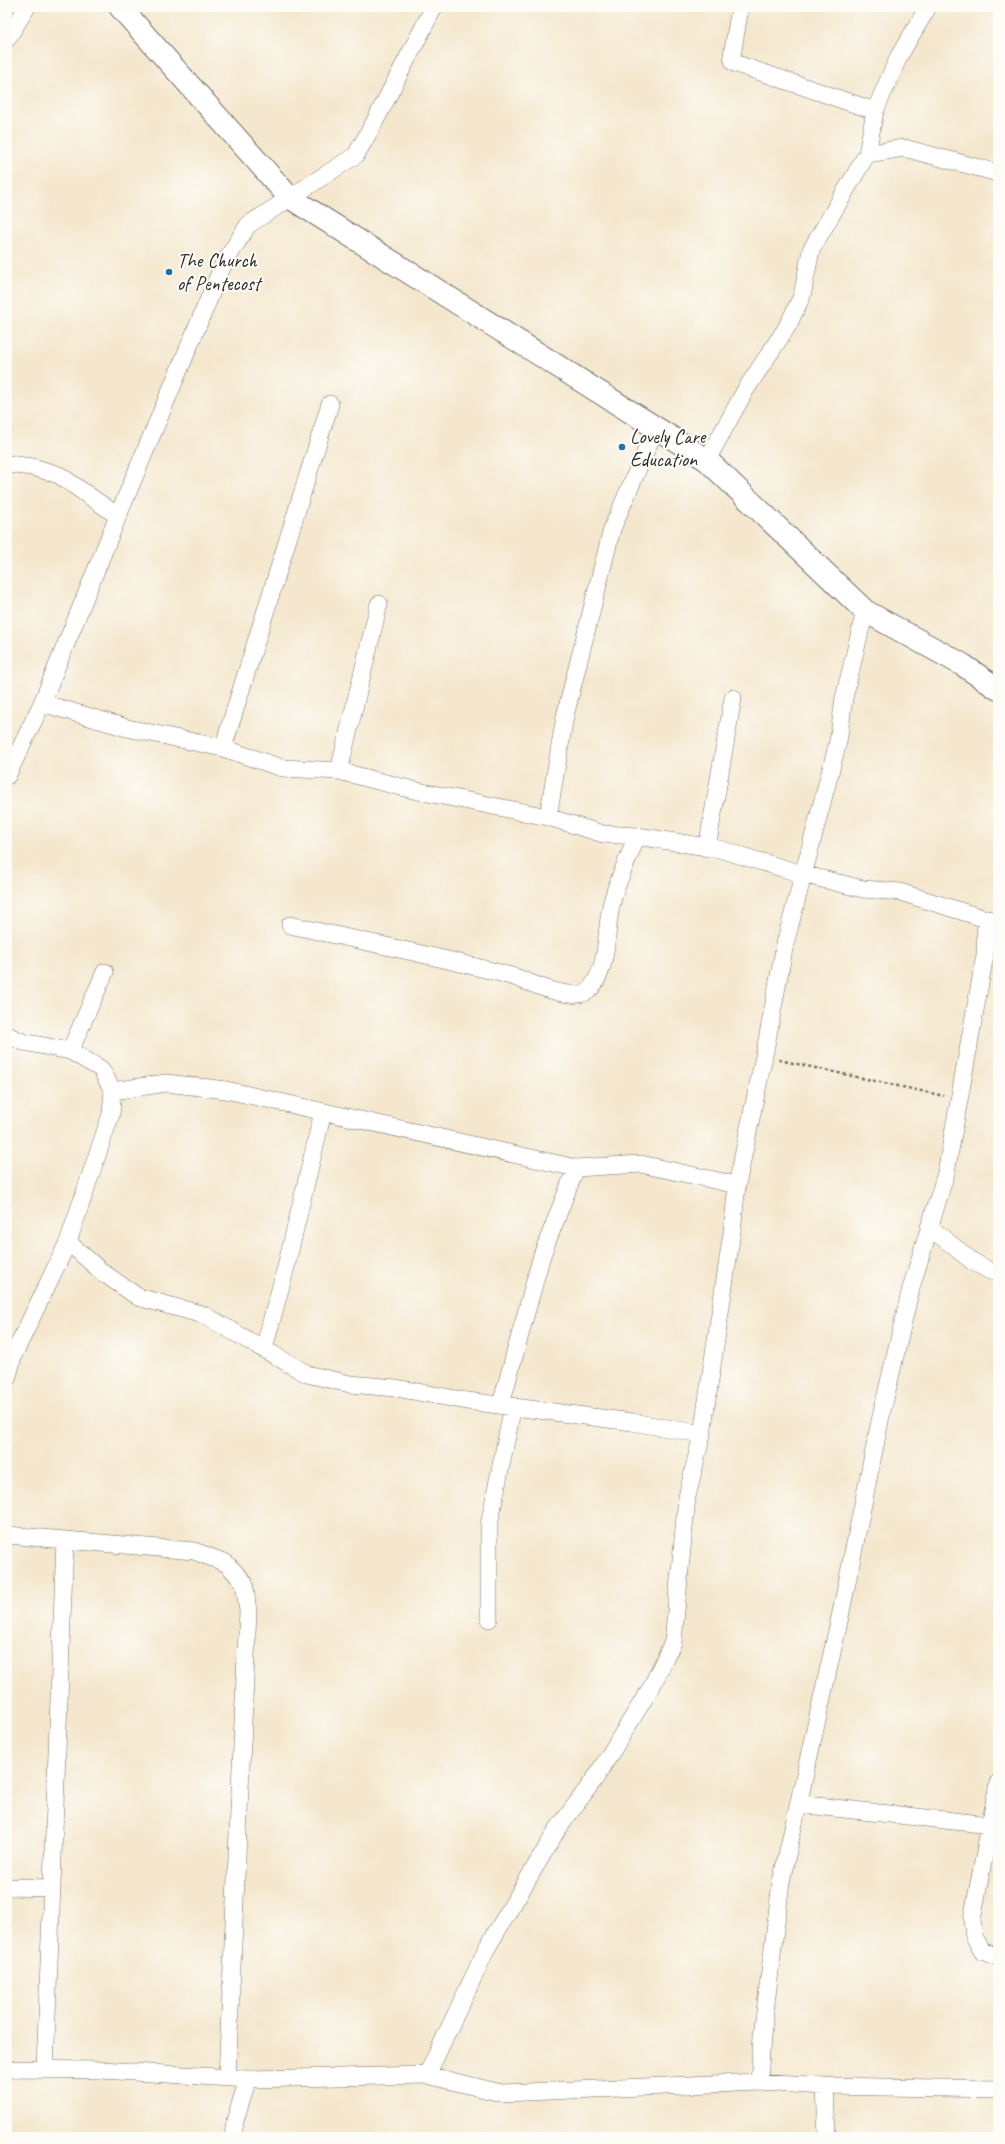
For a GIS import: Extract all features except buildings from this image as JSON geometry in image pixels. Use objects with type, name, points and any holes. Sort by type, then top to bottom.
[{"type":"street","points":[[7,39],[27,7]]},
{"type":"street","points":[[120,7],[289,197],[707,460],[865,611],[963,665],[998,689]]},
{"type":"street","points":[[7,776],[42,703],[118,516],[223,266],[248,225],[356,155],[434,7]]},
{"type":"street","points":[[740,7],[732,56],[734,63],[875,111]]},
{"type":"street","points":[[707,460],[746,389],[787,327],[802,296],[811,250],[866,154],[875,111],[899,56],[928,7]]},
{"type":"street","points":[[866,154],[904,148],[998,173]]},
{"type":"street","points":[[223,748],[330,404]]},
{"type":"street","points":[[548,817],[564,716],[612,530],[656,427]]},
{"type":"street","points":[[7,464],[32,467],[59,475],[118,516]]},
{"type":"street","points":[[339,771],[379,604]]},
{"type":"street","points":[[427,2075],[488,1946],[557,1830],[596,1777],[652,1686],[673,1642],[687,1497],[702,1434],[732,1232],[737,1185],[764,1056],[785,944],[802,874],[838,742],[844,698],[865,611]]},
{"type":"street","points":[[707,848],[734,698]]},
{"type":"street","points":[[42,703],[127,728],[223,748],[282,768],[339,771],[413,790],[548,817],[603,834],[637,836],[719,849],[802,874],[863,889],[900,892],[992,919],[946,1173],[911,1288],[881,1416],[840,1617],[781,1882],[762,2036],[759,2082]]},
{"type":"street","points":[[290,925],[512,976],[560,993],[577,995],[590,989],[600,975],[605,952],[612,899],[637,836]]},
{"type":"street","points":[[70,1051],[105,972]]},
{"type":"street","points":[[7,1035],[23,1042],[70,1051],[101,1069],[113,1091],[110,1114],[68,1242],[14,1354],[7,1379]]},
{"type":"street","points":[[113,1091],[166,1083],[226,1090],[576,1168],[642,1164],[737,1185]]},
{"type":"street","points":[[264,1348],[285,1271],[323,1112]]},
{"type":"street","points":[[489,1619],[489,1525],[507,1405],[542,1255],[576,1168]]},
{"type":"street","points":[[929,1227],[960,1252],[990,1271]]},
{"type":"street","points":[[68,1242],[102,1272],[138,1297],[204,1315],[307,1374],[350,1384],[396,1388],[466,1401],[507,1405],[702,1434]]},
{"type":"street","points":[[7,1535],[194,1551],[226,1563],[244,1582],[248,1612],[227,2078]]},
{"type":"street","points":[[45,2069],[65,1541]]},
{"type":"street","points":[[998,1783],[972,1920],[974,1936],[982,1951],[998,1957]]},
{"type":"street","points":[[798,1804],[990,1825]]},
{"type":"street","points":[[7,1887],[51,1888]]},
{"type":"street","points":[[7,2069],[101,2070],[248,2079],[427,2075],[501,2093],[759,2082],[825,2086],[998,2089]]},
{"type":"street","points":[[233,2137],[235,2121],[248,2079]]},
{"type":"street","points":[[825,2086],[827,2137]]},
{"type":"path","points":[[764,1056],[959,1099]]},
{"type":"place","name":"The Church of Pentecost","points":[[169,272]]},
{"type":"place","name":"Lovely Care Education","points":[[622,447]]}]
